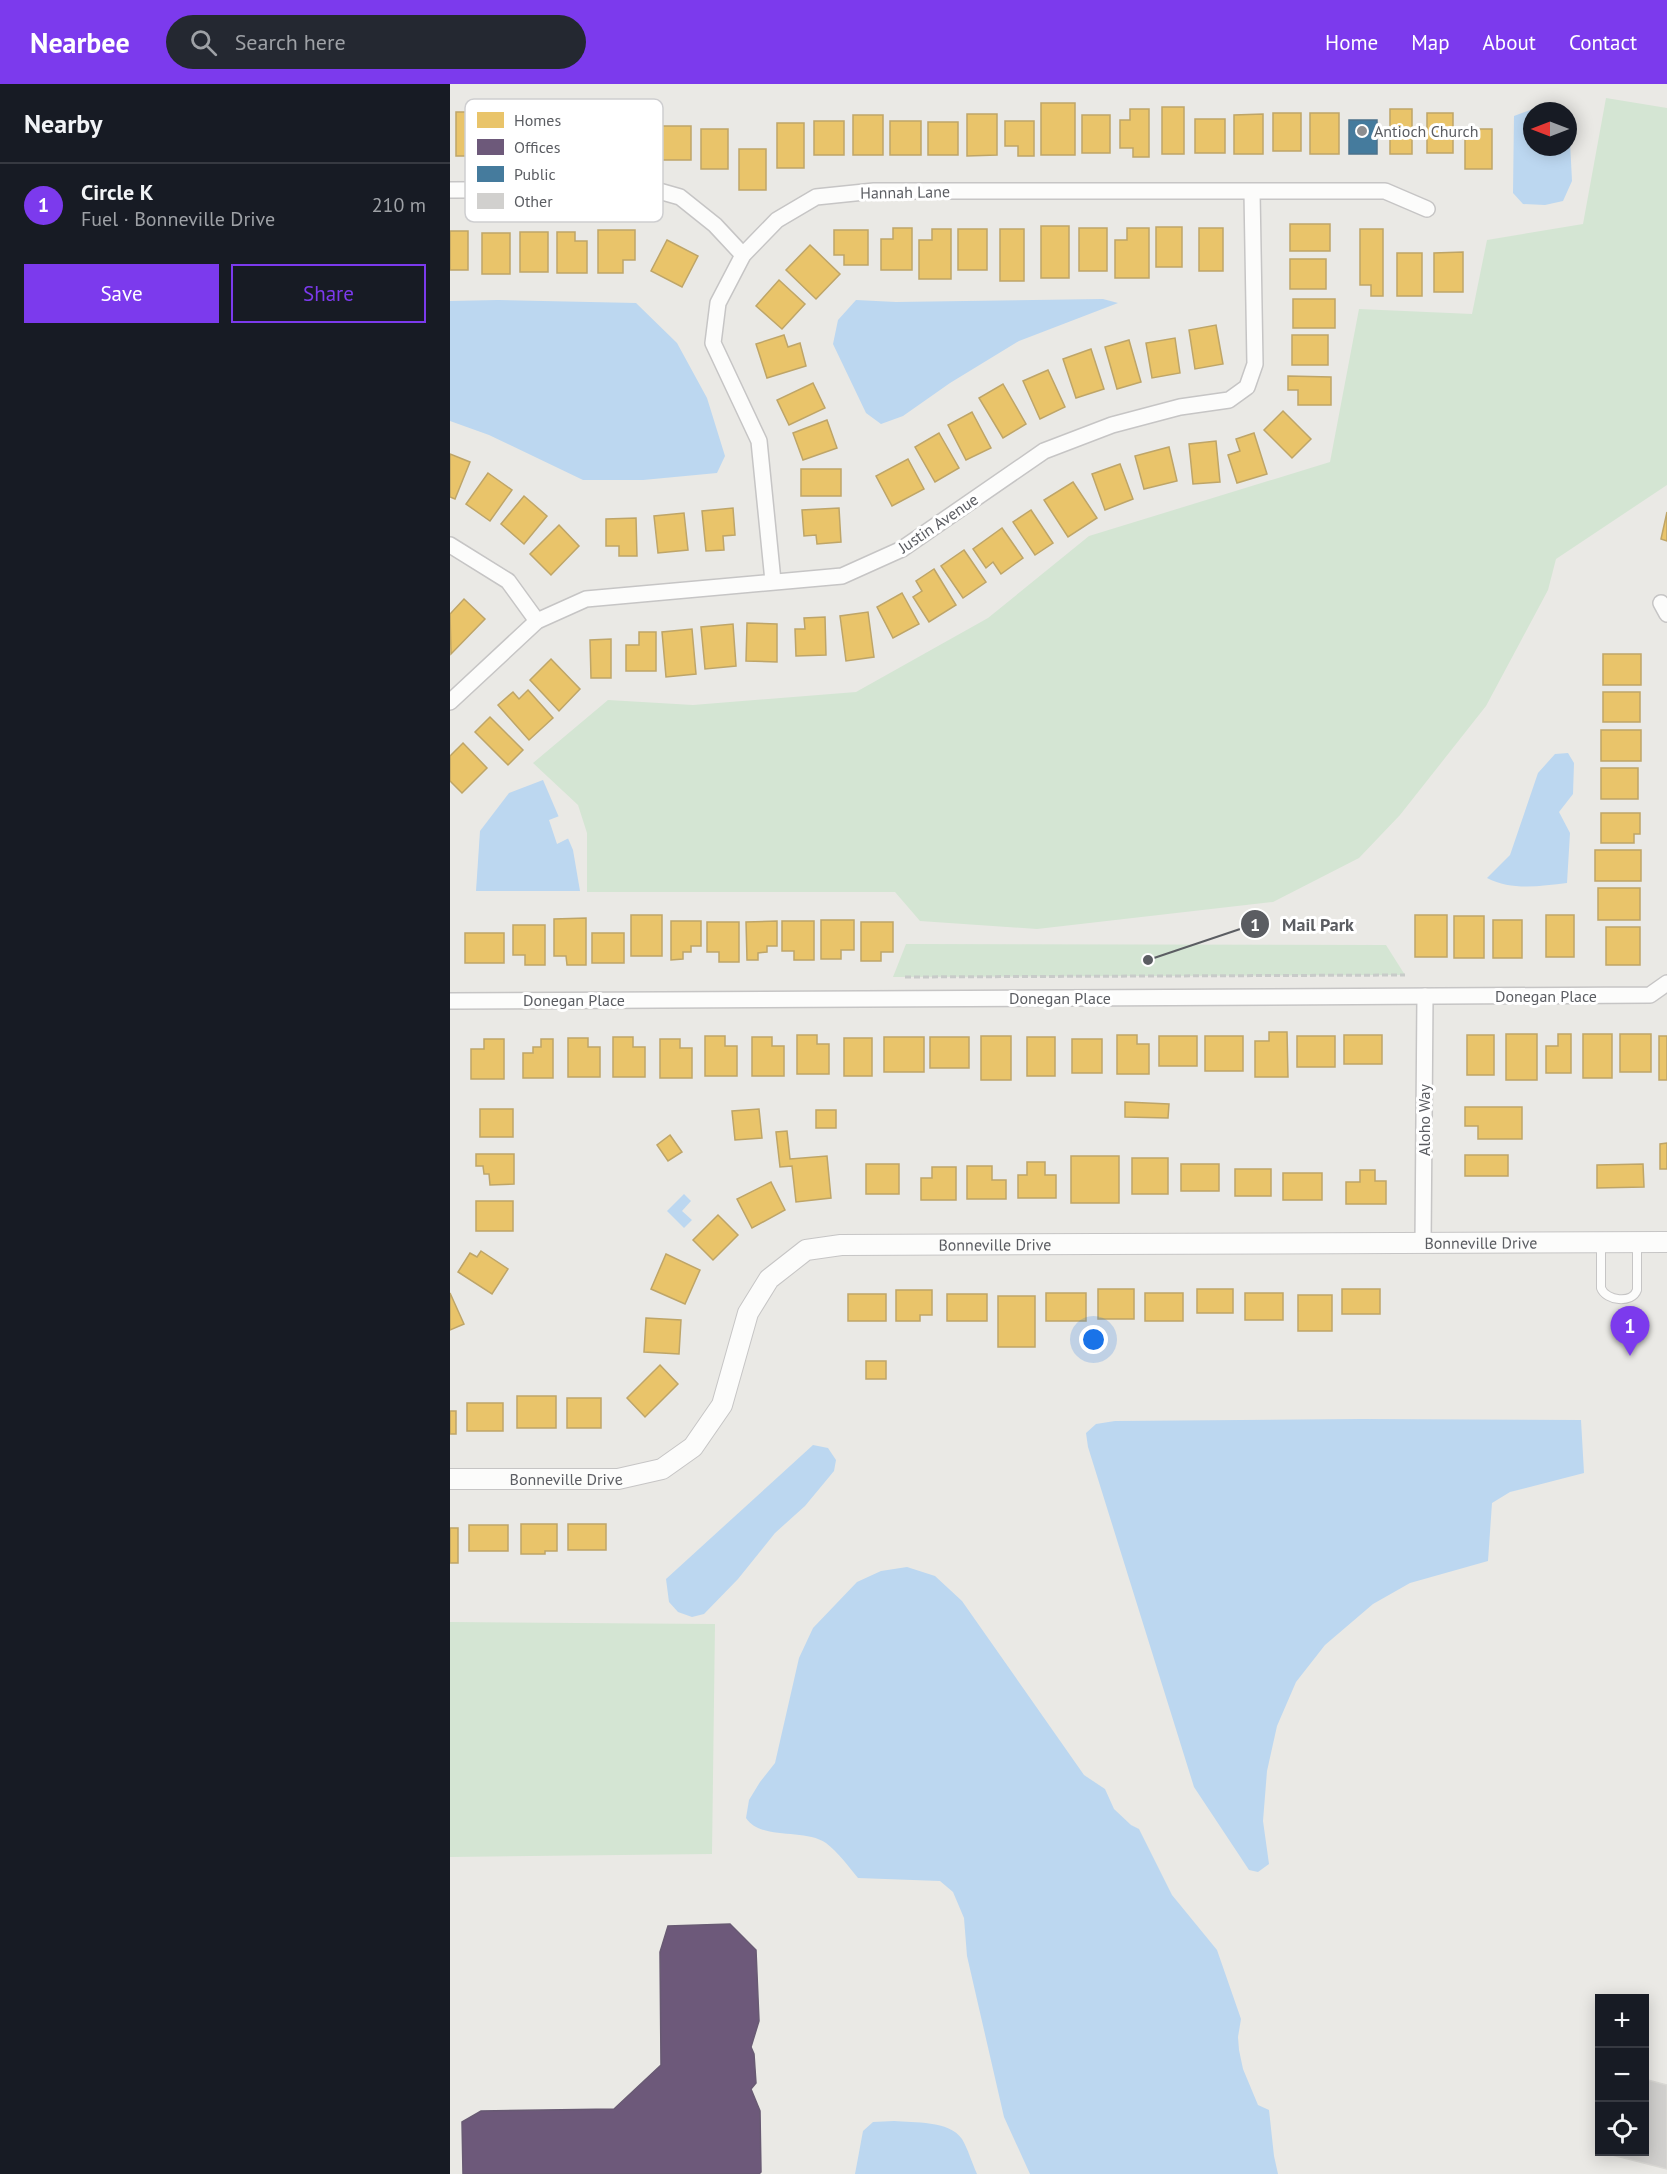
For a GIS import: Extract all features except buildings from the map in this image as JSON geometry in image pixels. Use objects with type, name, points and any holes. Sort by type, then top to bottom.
[{"type":"street","points":[[450,190],[465,190]]},
{"type":"street","name":"Hannah Lane","points":[[773,581],[759,441],[713,343],[718,303],[743,255],[777,220],[816,197],[874,191],[1385,191],[1427,209]]},
{"type":"street","points":[[663,192],[680,197],[715,225],[743,255]]},
{"type":"street","name":"Justin Avenue","points":[[450,702],[537,621],[586,599],[842,576],[902,549],[1044,452],[1112,425],[1180,407],[1229,400],[1247,387],[1255,364],[1252,192]]},
{"type":"street","points":[[450,545],[508,580],[537,621]]},
{"type":"street","name":"Donegan Place","points":[[450,1001],[1650,995],[1667,983]]},
{"type":"street","name":"Aloho Way","points":[[1423,1244],[1425,996]]},
{"type":"street","name":"Bonneville Drive","points":[[450,1479],[618,1479],[662,1468],[693,1448],[722,1405],[748,1313],[769,1279],[806,1250],[853,1245],[1667,1242]]},
{"type":"lane","points":[[1601,1243],[1601,1288],[1611,1299],[1631,1298],[1635,1295],[1637,1290],[1637,1242]]},
{"type":"path","points":[[905,977],[1406,975]]},
{"type":"green space","points":[[1606,98],[1667,108],[1667,485],[1556,559],[1548,590],[1486,706],[1400,815],[1359,858],[1273,902],[1037,929],[920,921],[895,892],[587,892],[587,833],[578,805],[533,763],[608,700],[693,705],[856,692],[988,618],[1089,536],[1330,462],[1359,309],[1472,314],[1487,240],[1583,224]]},
{"type":"green space","points":[[906,944],[1386,945],[1405,975],[893,977]]},
{"type":"green space","points":[[450,1622],[715,1624],[712,1854],[450,1857]]},
{"type":"water","points":[[1523,113],[1523,156],[1571,156],[1572,181],[1563,201],[1545,205],[1523,204],[1513,193],[1514,116]]},
{"type":"water","points":[[1103,299],[1118,303],[1019,341],[950,383],[903,416],[881,424],[866,413],[833,344],[838,320],[856,300],[896,302]]},
{"type":"water","points":[[450,301],[636,303],[677,343],[707,398],[725,456],[717,473],[643,480],[583,480],[489,435],[450,421]]},
{"type":"water","points":[[1568,753],[1574,763],[1573,794],[1559,812],[1570,833],[1567,883],[1516,886],[1487,878],[1510,855],[1538,773],[1555,754]]},
{"type":"water","points":[[543,780],[573,850],[580,891],[476,891],[480,831],[509,793]]},
{"type":"water","points":[[684,1194],[691,1201],[682,1211],[692,1220],[684,1228],[667,1211]]},
{"type":"water","points":[[1581,1420],[1584,1473],[1510,1492],[1492,1503],[1488,1561],[1410,1583],[1373,1604],[1325,1645],[1296,1682],[1277,1726],[1267,1771],[1263,1821],[1269,1864],[1258,1872],[1249,1870],[1194,1787],[1088,1447],[1086,1433],[1096,1424],[1115,1421]]},
{"type":"water","points":[[813,1445],[828,1448],[836,1460],[834,1471],[805,1506],[775,1533],[738,1579],[704,1614],[692,1617],[678,1612],[669,1602],[666,1579]]},
{"type":"water","points":[[907,1567],[935,1576],[962,1601],[1084,1775],[1105,1789],[1114,1809],[1131,1825],[1139,1829],[1172,1895],[1217,1950],[1241,2019],[1238,2037],[1243,2069],[1258,2105],[1269,2110],[1278,2174],[1030,2174],[1004,2117],[967,1956],[964,1918],[953,1892],[940,1881],[858,1878],[826,1843],[806,1836],[762,1829],[753,1825],[746,1818],[749,1800],[775,1763],[799,1658],[813,1628],[857,1582],[881,1571]]},
{"type":"water","points":[[894,2121],[940,2125],[949,2128],[962,2139],[977,2174],[855,2174],[863,2131],[873,2122]]},
{"type":"pier","points":[[562,815],[571,837],[557,844],[549,820]]},
{"type":"place","name":"Antioch Church","points":[[1362,131]]},
{"type":"place","name":"Mail Park","points":[[1148,960]]},
{"type":"place","name":"Circle K","points":[[1630,1356]]}]
